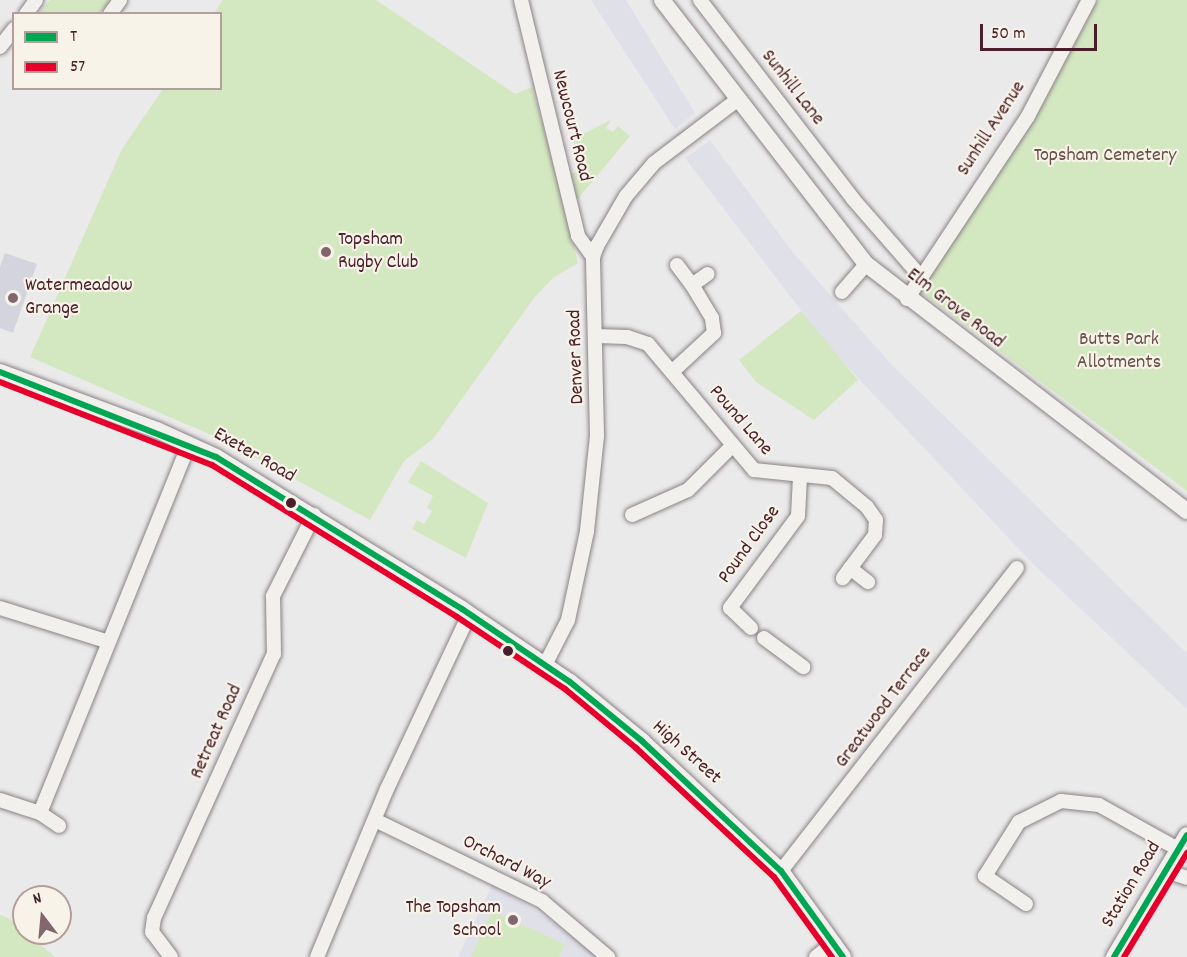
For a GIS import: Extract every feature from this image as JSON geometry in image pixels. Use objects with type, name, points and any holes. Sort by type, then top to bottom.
[{"type":"street","name":"Newcourt Road","points":[[521,0],[578,236],[593,257]]},
{"type":"street","name":"Elm Grove Road","points":[[662,0],[866,264],[907,299],[1187,511]]},
{"type":"street","name":"Sunhill Lane","points":[[700,0],[853,199],[921,277]]},
{"type":"street","name":"Sunhill Avenue","points":[[907,299],[1028,116],[1089,0]]},
{"type":"street","points":[[593,257],[626,196],[654,163],[737,100]]},
{"type":"street","name":"Denver Road","points":[[545,665],[568,620],[586,531],[597,436],[593,257]]},
{"type":"street","points":[[842,292],[866,264]]},
{"type":"street","points":[[673,371],[714,333],[712,318],[692,285],[677,266]]},
{"type":"street","points":[[692,285],[708,274]]},
{"type":"street","name":"Pound Lane","points":[[596,336],[640,340],[673,371],[731,447],[759,474],[832,478],[874,515],[875,535],[846,573],[868,582]]},
{"type":"street","name":"Exeter Road","points":[[0,372],[189,444],[314,515],[469,615]]},
{"type":"street","points":[[40,813],[106,641],[189,444]]},
{"type":"street","points":[[632,515],[688,490],[731,447]]},
{"type":"street","name":"Pound Close","points":[[751,627],[730,608],[798,516],[800,476]]},
{"type":"street","name":"Retreat Road","points":[[171,957],[152,932],[154,918],[274,654],[273,596],[314,515]]},
{"type":"street","name":"Greatwood Terrace","points":[[781,871],[1017,568]]},
{"type":"street","points":[[0,608],[106,641]]},
{"type":"street","points":[[317,957],[335,904],[375,820],[435,681],[469,615]]},
{"type":"street","name":"High Street","points":[[469,615],[545,665],[642,741],[781,871],[838,950]]},
{"type":"street","points":[[764,638],[803,667]]},
{"type":"street","points":[[0,800],[40,813],[59,826]]},
{"type":"street","points":[[1026,904],[985,876],[1019,822],[1060,801],[1099,805],[1182,842]]},
{"type":"street","name":"Orchard Way","points":[[375,820],[542,901],[608,957]]},
{"type":"street","name":"Station Road","points":[[1114,957],[1182,842]]},
{"type":"street","points":[[1166,871],[1187,878]]},
{"type":"street","points":[[816,957],[838,950]]},
{"type":"shaded area","points":[[591,0],[626,0],[695,113],[675,129]]},
{"type":"shaded area","points":[[710,140],[794,254],[892,365],[1187,653],[1187,709],[1031,562],[828,346],[685,158]]},
{"type":"shaded area","name":"The Topsham School","points":[[492,885],[538,912],[599,957],[458,957]]},
{"type":"green space","points":[[50,0],[111,0],[101,12],[40,12]]},
{"type":"green space","name":"Topsham Rugby Club","points":[[223,0],[376,0],[515,94],[532,87],[578,263],[553,278],[534,298],[433,439],[404,461],[370,520],[223,440],[30,357],[122,149],[162,90],[222,90],[222,12],[215,12]]},
{"type":"green space","name":"Topsham Cemetery","points":[[1098,0],[1187,0],[1187,491],[918,290],[1043,104]]},
{"type":"green space","points":[[611,120],[606,128],[613,132],[618,126],[630,136],[577,200],[570,174],[583,170],[573,139]]},
{"type":"green space","points":[[801,311],[858,380],[814,420],[756,382],[739,360]]},
{"type":"green space","points":[[421,461],[488,503],[466,558],[412,529],[417,520],[424,524],[432,511],[427,508],[433,496],[408,482]]},
{"type":"green space","points":[[492,911],[565,944],[559,957],[471,957]]},
{"type":"green space","points":[[0,915],[12,921],[12,945],[41,945],[55,957],[0,957]]},
{"type":"building","name":"Watermeadow Grange","points":[[5,253],[37,264],[13,333],[0,328],[0,267]]},
{"type":"transit line","name":"T","points":[[0,372],[216,457],[462,609],[570,682],[642,741],[781,871],[843,957]]},
{"type":"transit line","name":"57","points":[[0,382],[212,465],[457,617],[565,689],[636,748],[774,877],[832,957]]},
{"type":"transit line","name":"T","points":[[1114,957],[1187,835]]},
{"type":"transit line","name":"57","points":[[1124,957],[1187,853]]},
{"type":"place","name":"Topsham Rugby Club","points":[[326,252]]},
{"type":"place","name":"Watermeadow Grange","points":[[13,298]]},
{"type":"place","name":"The Topsham School","points":[[513,920]]},
{"type":"park label","name":"Butts Park Allotments","points":[[1119,352]]}]
